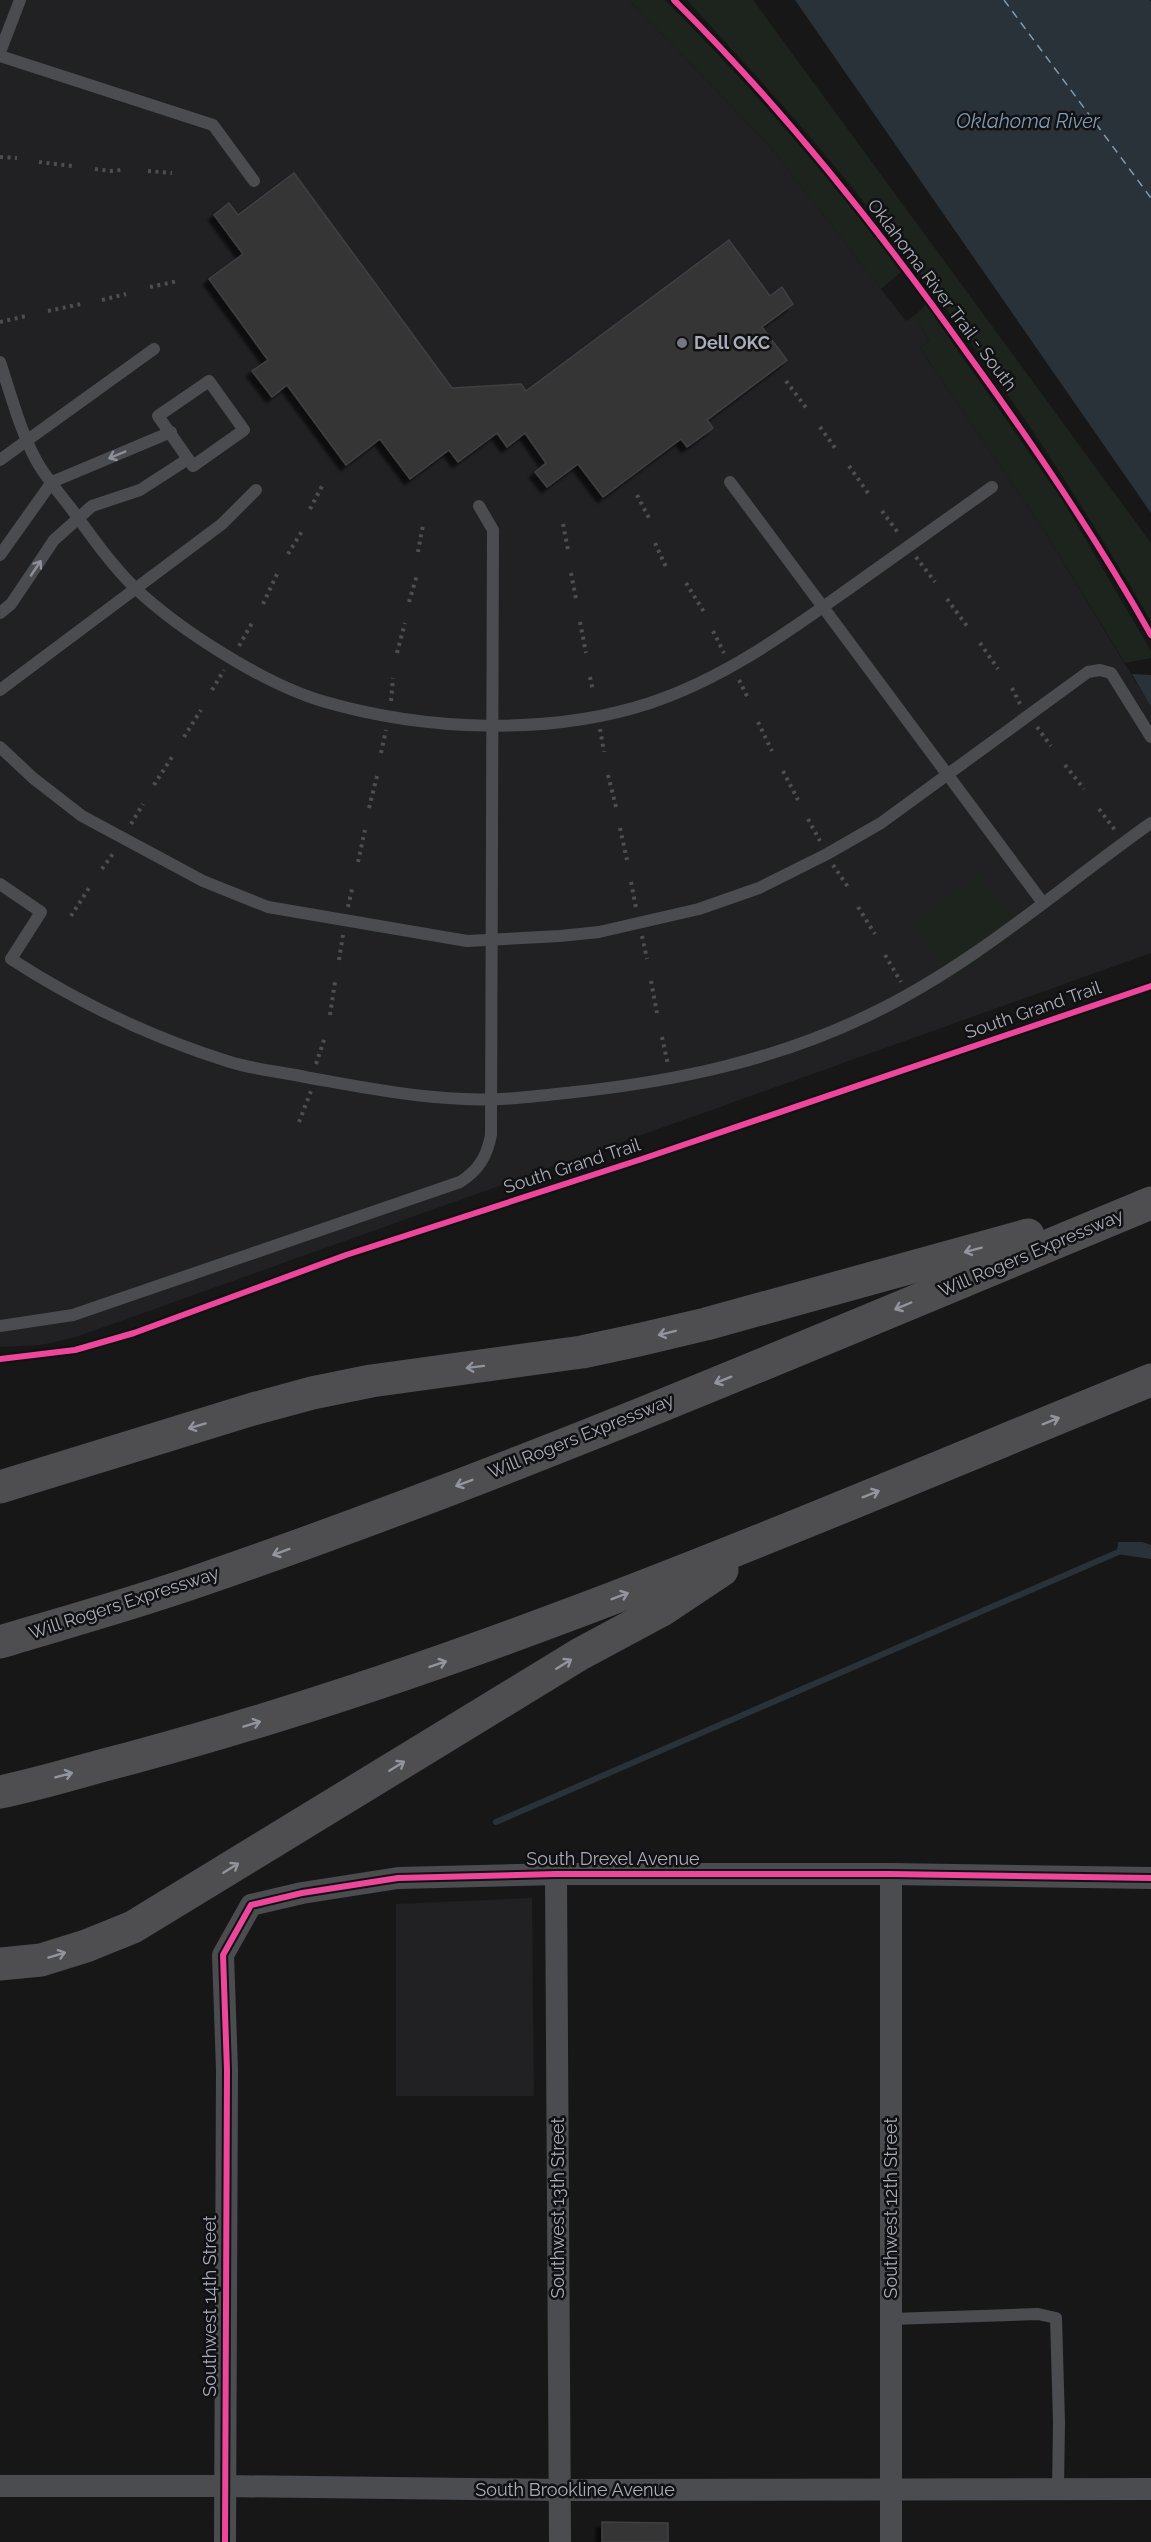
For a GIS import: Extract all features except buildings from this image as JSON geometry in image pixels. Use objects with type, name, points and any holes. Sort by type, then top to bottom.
[{"type":"highway","points":[[0,1487],[312,1393],[371,1381],[549,1358],[638,1340],[706,1324],[1151,1202]]},
{"type":"highway","name":"Will Rogers Expressway","points":[[0,1642],[198,1581],[368,1520],[788,1353],[1151,1202]]},
{"type":"highway","points":[[4,1791],[217,1735],[366,1688],[531,1631],[1151,1380]]},
{"type":"highway","points":[[0,1964],[41,1960],[86,1946],[133,1927],[580,1654],[662,1610],[786,1528]]},
{"type":"street","name":"South Drexel Avenue","points":[[227,2070],[223,1955],[251,1905],[302,1893],[398,1878],[556,1874],[891,1874],[1151,1878]]},
{"type":"street","name":"Southwest 13th Street","points":[[556,1874],[560,2542]]},
{"type":"street","name":"Southwest 12th Street","points":[[891,1874],[891,2542]]},
{"type":"street","name":"Southwest 14th Street","points":[[225,2542],[227,2070]]},
{"type":"street","name":"South Brookline Avenue","points":[[0,2486],[891,2491],[1151,2489]]},
{"type":"lane","points":[[20,0],[0,54],[213,125],[254,181]]},
{"type":"lane","points":[[0,460],[154,349]]},
{"type":"lane","points":[[0,362],[27,441],[39,465],[115,567],[136,589],[173,619],[272,682],[322,701],[389,716],[472,726],[555,724],[649,703],[694,686],[777,640],[992,487]]},
{"type":"lane","points":[[209,381],[244,430],[193,466],[171,432],[158,416],[209,381]]},
{"type":"lane","points":[[0,555],[52,482],[171,432]]},
{"type":"lane","points":[[0,613],[11,604],[54,540],[92,506],[140,490],[188,459]]},
{"type":"lane","points":[[730,482],[1043,903]]},
{"type":"lane","points":[[0,690],[222,524],[256,490]]},
{"type":"lane","points":[[0,1326],[73,1315],[460,1182],[474,1173],[483,1161],[489,1145],[491,1099],[493,530],[479,506]]},
{"type":"lane","points":[[0,747],[33,778],[82,816],[203,881],[268,907],[346,922],[467,940],[599,932],[699,909],[759,888],[827,854],[881,823],[1088,672],[1100,670],[1111,674],[1151,737]]},
{"type":"lane","points":[[0,884],[41,912],[11,959],[85,1002],[147,1031],[232,1062],[377,1091],[512,1099],[671,1080],[721,1069],[759,1058],[869,1016],[942,976],[1151,823]]},
{"type":"lane","points":[[891,2319],[1038,2314],[1056,2318],[1058,2490]]},
{"type":"path","points":[[0,157],[17,158]]},
{"type":"path","points":[[39,162],[72,166]]},
{"type":"path","points":[[94,168],[121,170]]},
{"type":"path","points":[[148,171],[172,173]]},
{"type":"path","points":[[150,287],[178,281]]},
{"type":"path","points":[[102,300],[126,294]]},
{"type":"path","points":[[48,311],[81,304]]},
{"type":"path","points":[[0,322],[26,316]]},
{"type":"path","points":[[786,381],[807,409]]},
{"type":"path","points":[[820,427],[835,448]]},
{"type":"path","points":[[849,466],[868,493]]},
{"type":"path","points":[[310,509],[322,486]]},
{"type":"path","points":[[637,495],[650,520]]},
{"type":"path","points":[[882,511],[900,536]]},
{"type":"path","points":[[563,524],[568,550]]},
{"type":"path","points":[[418,552],[423,525]]},
{"type":"path","points":[[288,554],[302,531]]},
{"type":"path","points":[[655,543],[666,567]]},
{"type":"path","points":[[914,554],[935,582]]},
{"type":"path","points":[[571,573],[576,599]]},
{"type":"path","points":[[263,604],[277,574]]},
{"type":"path","points":[[410,602],[417,575]]},
{"type":"path","points":[[686,583],[704,612]]},
{"type":"path","points":[[947,599],[967,626]]},
{"type":"path","points":[[397,653],[405,622]]},
{"type":"path","points":[[580,622],[586,653]]},
{"type":"path","points":[[238,647],[252,623]]},
{"type":"path","points":[[713,631],[726,656]]},
{"type":"path","points":[[980,644],[998,669]]},
{"type":"path","points":[[212,690],[225,667]]},
{"type":"path","points":[[736,675],[749,700]]},
{"type":"path","points":[[590,676],[593,691]]},
{"type":"path","points":[[391,705],[393,678]]},
{"type":"path","points":[[1012,688],[1021,705]]},
{"type":"path","points":[[184,737],[201,710]]},
{"type":"path","points":[[758,722],[772,751]]},
{"type":"path","points":[[1035,724],[1051,746]]},
{"type":"path","points":[[381,753],[386,727]]},
{"type":"path","points":[[601,737],[604,752]]},
{"type":"path","points":[[154,785],[172,757]]},
{"type":"path","points":[[1065,765],[1084,789]]},
{"type":"path","points":[[783,771],[798,800]]},
{"type":"path","points":[[608,774],[616,807]]},
{"type":"path","points":[[369,808],[376,776]]},
{"type":"path","points":[[129,828],[143,804]]},
{"type":"path","points":[[1099,810],[1117,834]]},
{"type":"path","points":[[808,819],[821,844]]},
{"type":"path","points":[[620,828],[627,860]]},
{"type":"path","points":[[358,862],[365,830]]},
{"type":"path","points":[[102,869],[117,848]]},
{"type":"path","points":[[832,864],[848,887]]},
{"type":"path","points":[[631,882],[637,910]]},
{"type":"path","points":[[348,910],[353,885]]},
{"type":"path","points":[[71,916],[89,888]]},
{"type":"path","points":[[858,907],[874,934]]},
{"type":"path","points":[[339,960],[344,934]]},
{"type":"path","points":[[643,943],[647,959]]},
{"type":"path","points":[[885,955],[901,983]]},
{"type":"path","points":[[651,981],[657,1013]]},
{"type":"path","points":[[330,1015],[335,982]]},
{"type":"path","points":[[315,1068],[325,1037]]},
{"type":"path","points":[[662,1037],[668,1068]]},
{"type":"path","points":[[299,1122],[311,1091]]},
{"type":"shaded area","points":[[0,0],[629,0],[769,145],[906,321],[915,315],[929,340],[920,348],[1045,532],[1151,707],[1151,953],[76,1337],[41,1345],[0,1347]]},
{"type":"shaded area","points":[[629,0],[665,0],[788,132],[901,272],[881,289],[769,145]]},
{"type":"shaded area","points":[[687,0],[753,0],[1151,543],[1151,621],[1041,443],[961,328],[815,142]]},
{"type":"shaded area","points":[[926,305],[1063,501],[1151,651],[1151,658],[1125,663],[1045,532],[920,348],[929,340],[915,315]]},
{"type":"shaded area","points":[[980,874],[1020,929],[954,979],[912,924]]},
{"type":"shaded area","points":[[532,1898],[534,2096],[396,2096],[396,1904]]},
{"type":"water","name":"Oklahoma River","points":[[795,0],[1149,0],[1151,2],[1151,513]]},
{"type":"water","points":[[1132,674],[1151,675],[1151,707]]},
{"type":"water","points":[[1118,1542],[1142,1542],[1151,1545],[1151,1559],[1117,1554]]},
{"type":"waterway","points":[[496,1822],[1123,1550]]},
{"type":"ferry route","points":[[1004,0],[1151,198]]},
{"type":"cycle path","name":"Oklahoma River Trail - South","points":[[674,0],[791,126],[899,260],[1040,456],[1108,562],[1151,635]]},
{"type":"cycle path","name":"South Grand Trail","points":[[0,1359],[75,1350],[134,1333],[346,1255],[642,1159],[1151,986]]},
{"type":"cycle path","points":[[225,2542],[227,2070],[223,1955],[251,1905],[302,1893],[398,1878],[556,1874],[891,1874],[1151,1878]]},
{"type":"place","name":"Dell OKC","points":[[682,343]]}]
